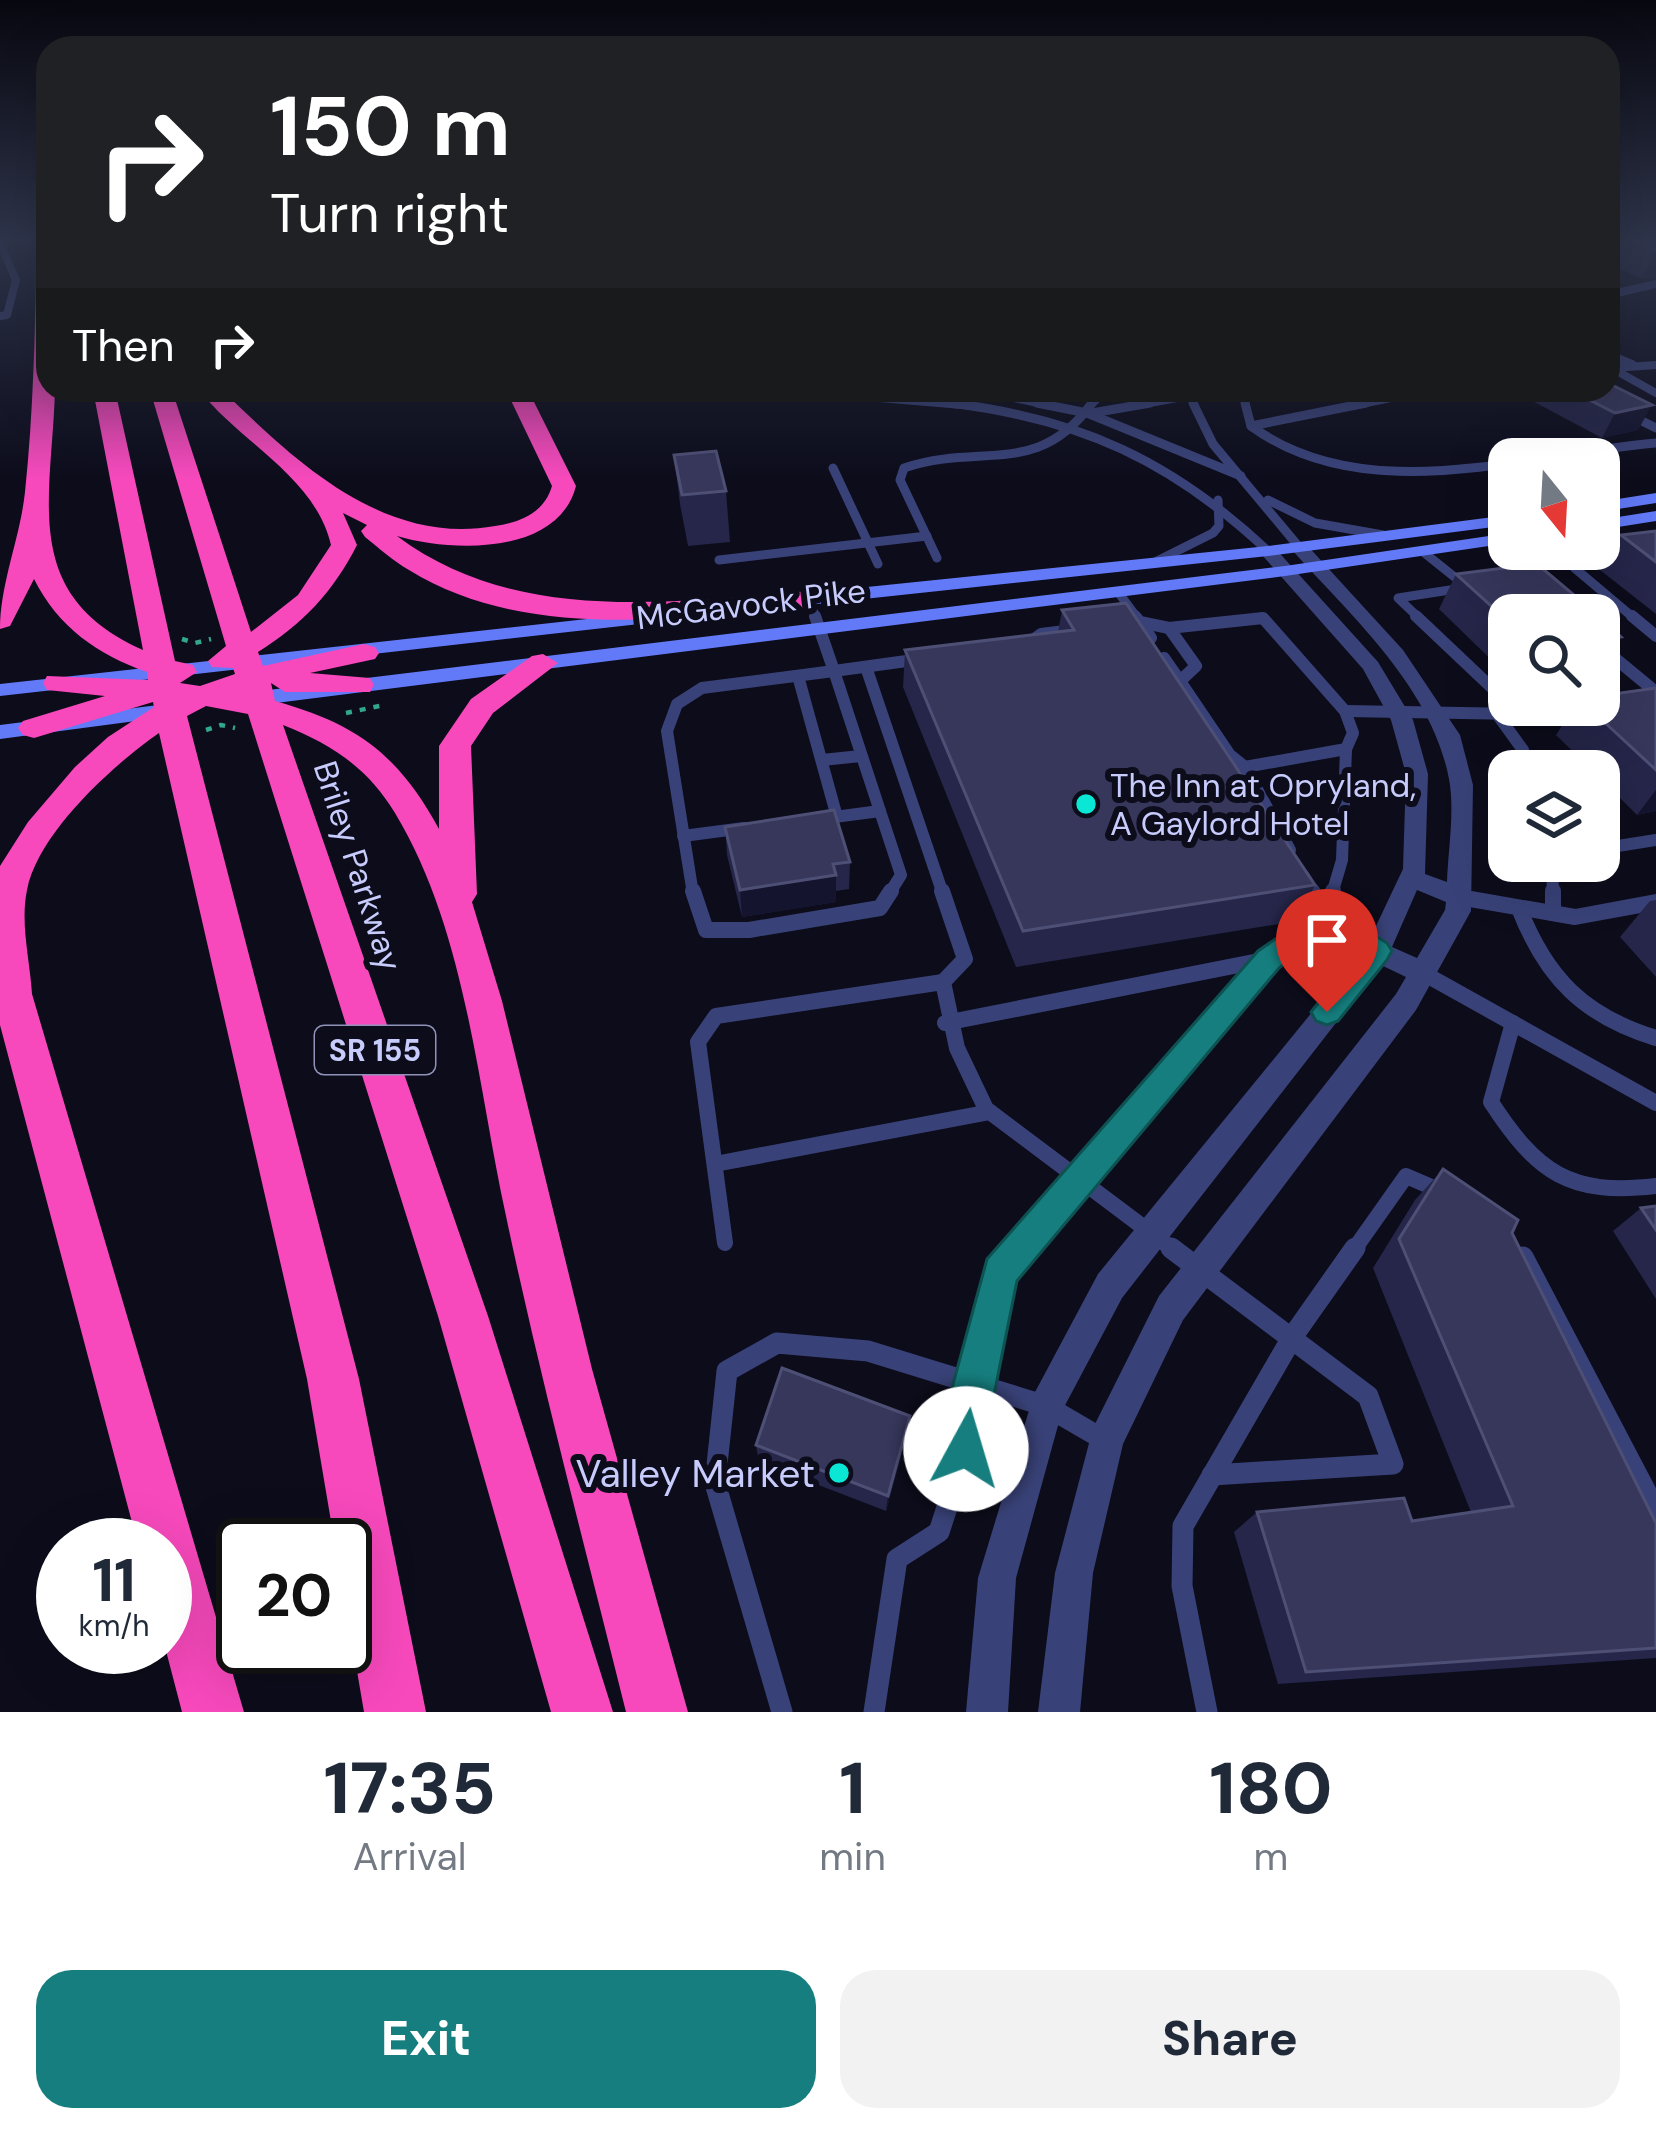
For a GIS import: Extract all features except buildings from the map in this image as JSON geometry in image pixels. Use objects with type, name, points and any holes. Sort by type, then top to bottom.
[{"type":"highway","points":[[0,620],[15,605],[35,531],[40,402]]},
{"type":"highway","points":[[106,402],[183,772],[333,1379],[395,1712]]},
{"type":"highway","name":"Briley Parkway","points":[[165,402],[463,1316],[582,1712]]},
{"type":"highway","points":[[223,402],[309,480],[402,533],[449,542],[502,534],[553,512],[564,486],[524,402]]},
{"type":"highway","points":[[34,728],[184,684],[273,630],[324,586],[344,545],[339,525],[316,500],[309,480]]},
{"type":"highway","points":[[362,512],[375,532],[424,572],[478,590],[544,603],[653,610],[809,599]]},
{"type":"highway","points":[[35,531],[47,578],[62,603],[106,642],[184,684],[240,703],[307,685],[364,653]]},
{"type":"highway","points":[[459,915],[455,746],[482,706],[543,663]]},
{"type":"highway","points":[[58,683],[111,707],[184,684]]},
{"type":"highway","points":[[307,685],[359,749],[391,779],[459,915],[554,1326],[657,1712]]},
{"type":"highway","points":[[240,703],[307,685],[359,686]]},
{"type":"highway","points":[[111,707],[80,780],[37,836],[8,890],[6,984],[213,1712]]},
{"type":"street","points":[[1620,504],[1656,499]]},
{"type":"street","points":[[1620,526],[1656,517]]},
{"type":"street","name":"McGavock Pike","points":[[364,653],[1488,523]]},
{"type":"street","name":"McGavock Pike","points":[[359,686],[1285,571],[1488,541]]},
{"type":"street","points":[[1059,1712],[1074,1573],[1106,1441],[1171,1308],[1406,1002],[1458,911],[1462,785],[1449,735],[1396,654],[1299,547]]},
{"type":"street","points":[[987,1712],[998,1578],[1046,1406],[1110,1286],[1377,951],[1411,878],[1418,774],[1397,712],[1371,666],[1268,551]]},
{"type":"street","points":[[0,690],[58,683]]},
{"type":"street","points":[[184,684],[307,685]]},
{"type":"street","points":[[0,732],[34,728]]},
{"type":"street","points":[[1411,878],[1459,897]]},
{"type":"street","points":[[1377,951],[1423,973]]},
{"type":"lane","points":[[1620,359],[1637,366]]},
{"type":"lane","points":[[1620,367],[1656,364]]},
{"type":"lane","points":[[1620,373],[1656,393]]},
{"type":"lane","points":[[959,402],[1015,411],[1078,429],[1167,466],[1218,500],[1268,551]]},
{"type":"lane","points":[[1034,402],[1087,413],[1241,476]]},
{"type":"lane","points":[[937,558],[901,471],[915,463],[1035,450],[1078,429],[1089,402]]},
{"type":"lane","points":[[1087,413],[1142,402]]},
{"type":"lane","points":[[1192,402],[1213,443],[1299,547]]},
{"type":"lane","points":[[1245,402],[1251,426],[1288,452],[1375,473],[1656,443]]},
{"type":"lane","points":[[1251,426],[1370,402]]},
{"type":"lane","points":[[1616,409],[1656,428]]},
{"type":"lane","points":[[833,468],[878,564]]},
{"type":"lane","points":[[1256,491],[1315,524],[1388,535]]},
{"type":"lane","points":[[1157,561],[1220,526],[1218,500]]},
{"type":"lane","points":[[719,560],[927,536]]},
{"type":"lane","points":[[1645,538],[1656,550]]},
{"type":"lane","points":[[1620,556],[1656,550]]},
{"type":"lane","points":[[1422,551],[1463,588]]},
{"type":"lane","points":[[1577,570],[1656,636]]},
{"type":"lane","points":[[1482,586],[1399,598],[1488,688]]},
{"type":"lane","points":[[1118,592],[1151,638]]},
{"type":"lane","points":[[809,599],[832,671],[901,875],[880,908],[749,930],[706,930],[692,893],[683,836],[667,731],[672,708],[692,690],[832,671],[934,658]]},
{"type":"lane","points":[[874,1712],[896,1559],[939,1532],[966,1449],[973,1384],[1000,1272],[1269,959],[1325,916],[1342,860],[1346,749],[1353,733],[1346,711],[1271,623],[1262,618],[1169,628],[1139,622],[1100,626]]},
{"type":"lane","points":[[1169,628],[1196,666],[1180,681]]},
{"type":"lane","points":[[1002,649],[1025,646],[1042,634],[1081,629]]},
{"type":"lane","points":[[1164,658],[1230,754],[1245,767],[1325,916],[1377,951]]},
{"type":"lane","points":[[1620,664],[1655,695]]},
{"type":"lane","points":[[725,1243],[698,1042],[716,1016],[943,982],[964,958],[866,667]]},
{"type":"lane","points":[[799,676],[837,817]]},
{"type":"lane","points":[[1634,698],[1655,695]]},
{"type":"lane","points":[[1346,711],[1488,710]]},
{"type":"lane","points":[[1245,767],[1346,749]]},
{"type":"lane","points":[[822,760],[861,756]]},
{"type":"lane","points":[[793,822],[880,812]]},
{"type":"lane","points":[[683,836],[771,825]]},
{"type":"lane","points":[[1620,846],[1656,840]]},
{"type":"lane","points":[[1552,882],[1553,914]]},
{"type":"lane","points":[[1459,897],[1575,917],[1656,902]]},
{"type":"lane","points":[[1519,908],[1532,947],[1563,993],[1616,1028],[1656,1038]]},
{"type":"lane","points":[[945,1023],[1269,959]]},
{"type":"lane","points":[[1423,973],[1656,1103]]},
{"type":"lane","points":[[943,982],[945,1023],[952,1047],[990,1112],[1368,1396],[1393,1464],[1212,1475]]},
{"type":"lane","points":[[1513,1023],[1491,1102],[1522,1150],[1568,1181],[1598,1190],[1656,1186]]},
{"type":"lane","points":[[715,1164],[990,1112]]},
{"type":"lane","points":[[1207,1712],[1182,1586],[1183,1526],[1293,1336],[1406,1176],[1428,1182],[1459,1204]]},
{"type":"lane","points":[[1507,1238],[1523,1257],[1656,1511]]},
{"type":"lane","points":[[782,1712],[715,1483],[727,1371],[777,1343],[868,1351],[1046,1406],[1106,1441]]},
{"type":"path","points":[[178,638],[195,644],[253,629],[273,630]]},
{"type":"path","points":[[307,685],[348,715],[345,711],[387,705]]},
{"type":"path","points":[[203,731],[221,725],[240,703]]},
{"type":"place","name":"The Inn at Opryland, A Gaylord Hotel","points":[[1086,804]]},
{"type":"place","name":"Valley Market","points":[[839,1473]]},
{"type":"route","points":[[966,1449],[973,1384],[1000,1272],[1269,959],[1325,916],[1377,951],[1327,1012]]}]
